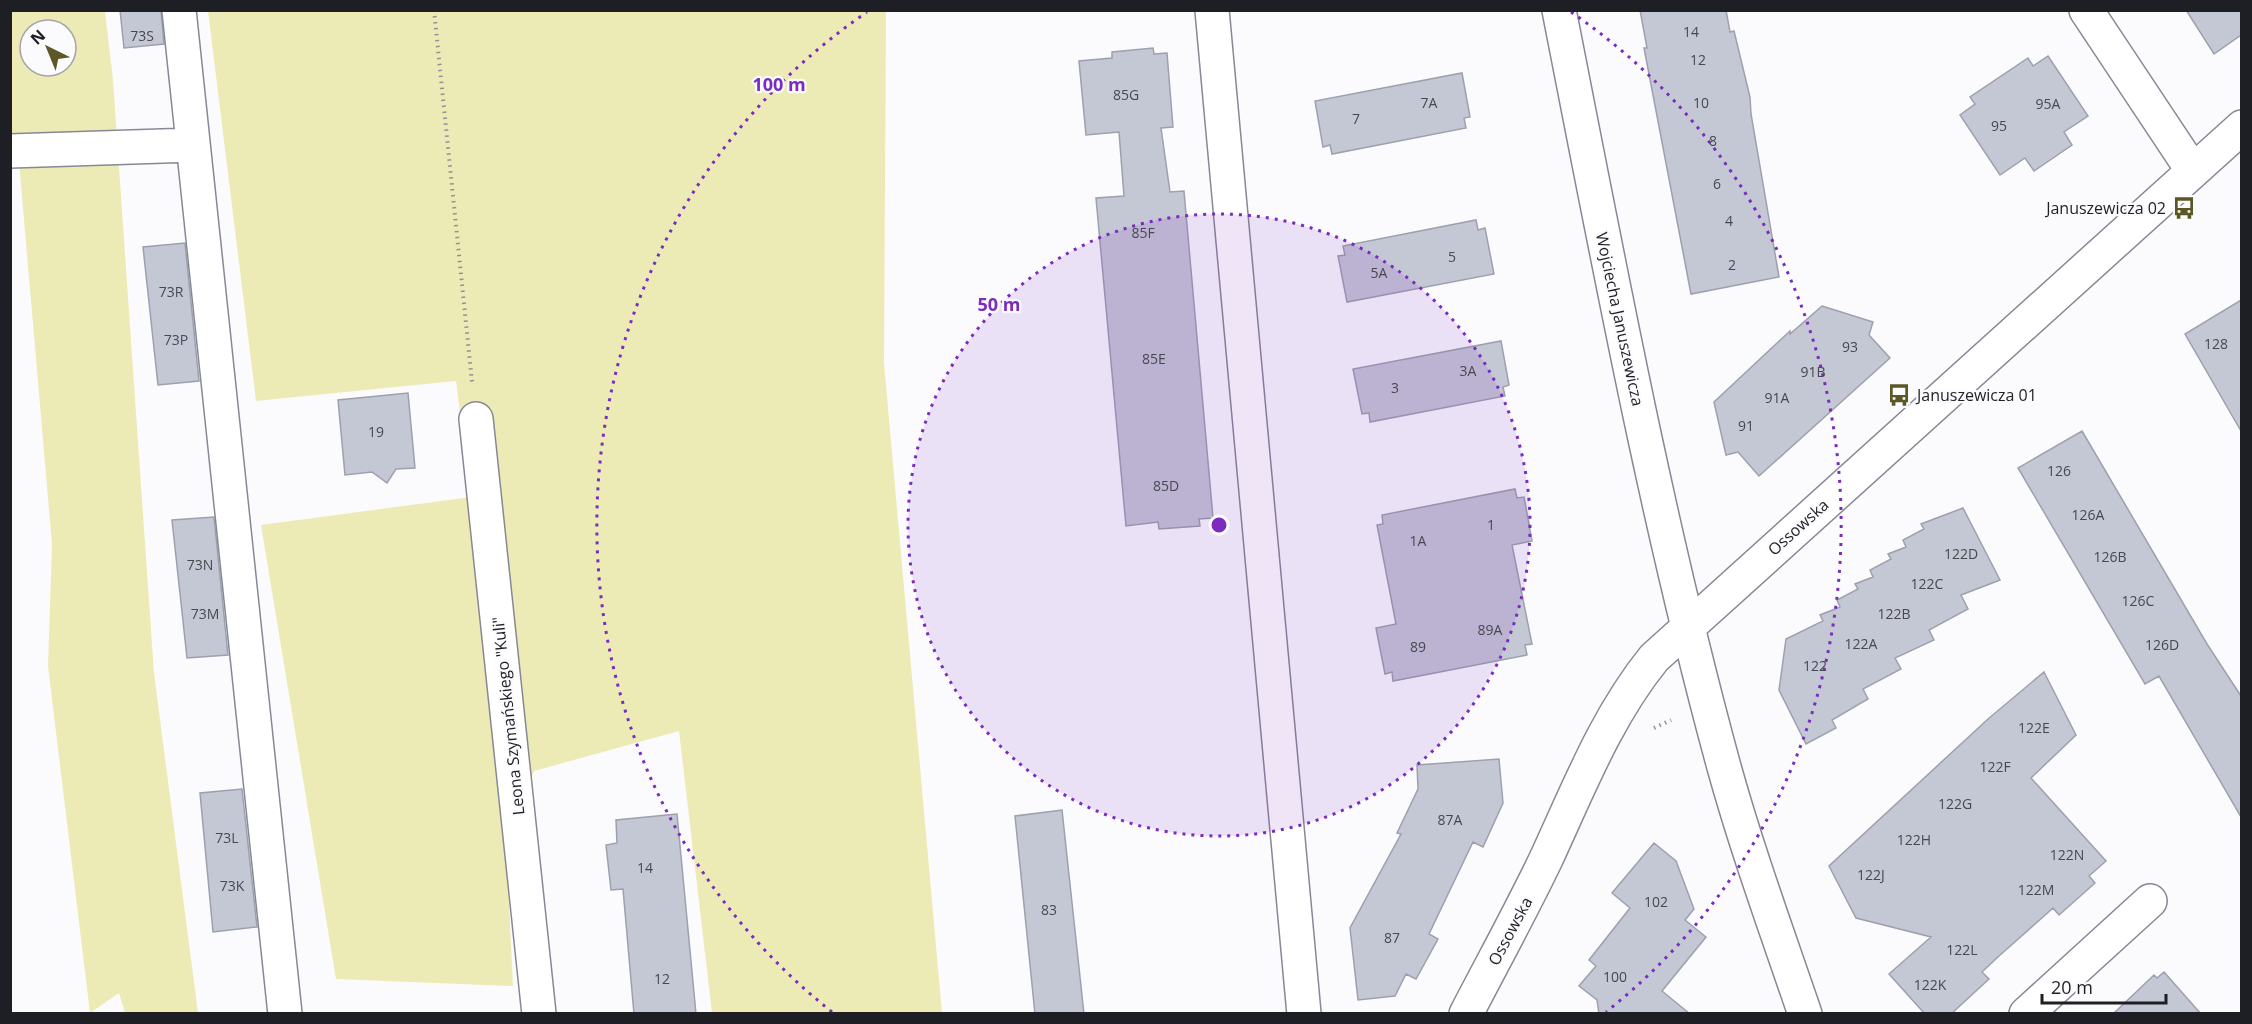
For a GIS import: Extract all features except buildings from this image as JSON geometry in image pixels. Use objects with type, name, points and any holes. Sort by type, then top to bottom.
[{"type":"street","points":[[179,10],[285,1014]]},
{"type":"street","points":[[1212,10],[1304,1014]]},
{"type":"street","name":"Wojciecha Januszewicza","points":[[1559,10],[1619,316],[1670,556],[1724,767],[1758,879],[1805,1014]]},
{"type":"street","points":[[2086,10],[2193,171]]},
{"type":"street","name":"Ossowska","points":[[1466,1014],[1531,891],[1621,703],[1654,658],[2241,127]]},
{"type":"street","points":[[10,151],[193,145]]},
{"type":"street","name":"Leona Szymańskiego \"Kuli\"","points":[[476,419],[539,1014]]},
{"type":"street","points":[[2026,1014],[2150,901]]},
{"type":"path","points":[[434,10],[476,419]]},
{"type":"shaded area","points":[[10,11],[105,11],[113,80],[154,673],[198,1013],[125,1013],[119,993],[90,1013],[48,666],[52,544],[19,162],[11,162]]},
{"type":"shaded area","points":[[208,11],[886,11],[884,363],[942,1013],[712,1013],[679,731],[534,771],[506,841],[513,986],[336,979],[261,525],[471,497],[456,381],[256,401]]},
{"type":"place","name":"Januszewicza 02","points":[[2184,208]]},
{"type":"place","name":"Januszewicza 01","points":[[1899,395]]}]
